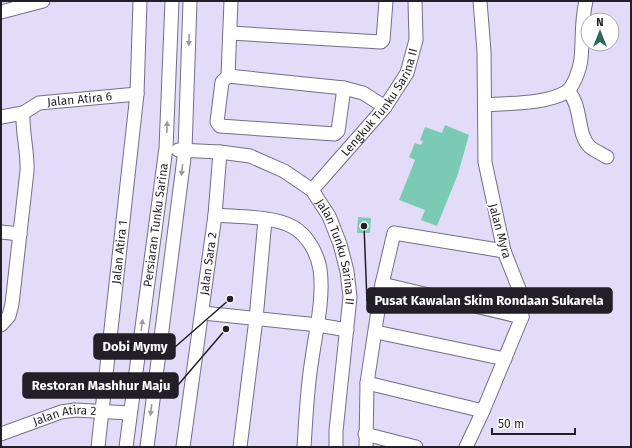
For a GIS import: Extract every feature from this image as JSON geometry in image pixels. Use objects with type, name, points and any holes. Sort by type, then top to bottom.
[{"type":"street","points":[[1,12],[43,1]]},
{"type":"street","name":"Jalan Atira 1","points":[[98,447],[137,94],[140,1]]},
{"type":"street","name":"Persiaran Tunku Sarina","points":[[126,447],[166,148],[172,1]]},
{"type":"street","name":"Persiaran Tunku Sarina","points":[[147,447],[185,150],[190,1]]},
{"type":"street","points":[[231,1],[228,76],[222,82],[217,122],[220,126],[335,134],[338,131],[344,88]]},
{"type":"street","points":[[230,33],[380,42],[383,40],[386,1]]},
{"type":"street","name":"Lengkuk Tunku Sarina II","points":[[312,190],[385,107],[407,73],[416,40],[415,1]]},
{"type":"street","name":"Jalan Myra","points":[[466,447],[483,411],[522,316],[521,294],[504,251],[485,162],[484,51],[480,1]]},
{"type":"street","points":[[485,105],[550,99],[568,91],[576,76],[581,61],[582,29],[586,1]]},
{"type":"street","points":[[228,76],[344,88],[363,93],[385,107]]},
{"type":"street","points":[[568,91],[578,109],[583,136],[590,146],[607,157]]},
{"type":"street","name":"Jalan Atira 6","points":[[1,117],[23,113],[39,103],[137,94]]},
{"type":"street","points":[[1,325],[9,316],[12,304],[20,234],[28,156],[22,129],[23,113]]},
{"type":"street","name":"Jalan Tunku Sarina II","points":[[166,148],[250,156],[284,171],[312,190],[328,216],[340,244],[347,271],[350,297],[336,431],[336,447]]},
{"type":"street","name":"Jalan Sara 2","points":[[183,447],[203,313],[215,216],[220,152]]},
{"type":"street","points":[[215,216],[281,222],[293,227],[306,236],[315,253],[320,268],[318,325],[307,399],[304,447]]},
{"type":"street","points":[[240,447],[256,319],[265,220]]},
{"type":"street","points":[[1,232],[20,234]]},
{"type":"street","points":[[366,447],[365,434],[367,383],[376,332],[382,284],[394,233],[504,251]]},
{"type":"street","points":[[382,284],[522,316]]},
{"type":"street","points":[[203,313],[318,325],[347,330]]},
{"type":"street","points":[[376,332],[505,359]]},
{"type":"street","points":[[367,383],[483,411]]},
{"type":"street","name":"Jalan Atira 2","points":[[1,434],[61,412],[87,410],[130,413]]},
{"type":"street","points":[[365,434],[416,447]]},
{"type":"building","points":[[445,125],[469,135],[458,174],[437,226],[421,220],[425,210],[399,200],[415,160],[409,157],[415,143],[421,145],[423,141],[420,140],[425,127],[442,133]]},
{"type":"building","points":[[358,217],[371,218],[370,233],[357,233]]},
{"type":"place","name":"Pusat Kawalan Skim Rondaan Sukarela","points":[[364,226]]},
{"type":"place","name":"Dobi Mymy","points":[[230,299]]},
{"type":"place","name":"Restoran Mashhur Maju","points":[[226,329]]}]
